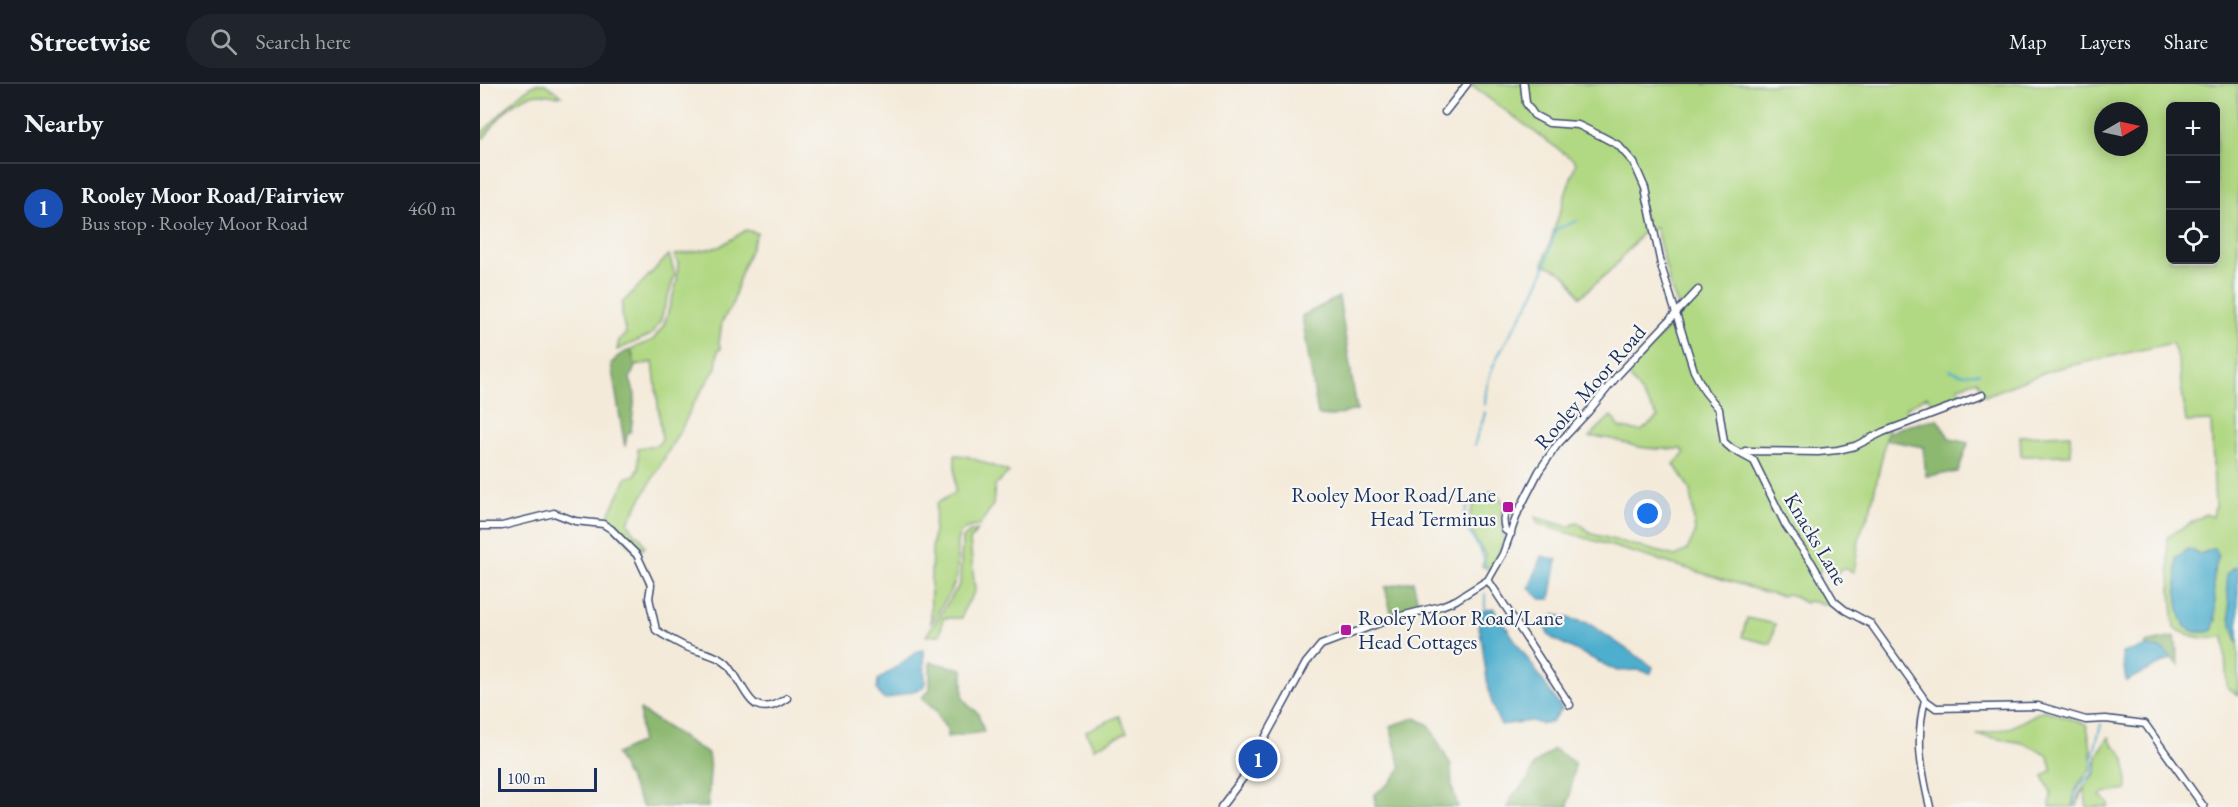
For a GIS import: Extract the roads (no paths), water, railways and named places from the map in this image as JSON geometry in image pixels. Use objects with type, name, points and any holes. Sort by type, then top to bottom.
[{"type":"street","points":[[1445,112],[1467,84]]},
{"type":"street","name":"Knacks Lane","points":[[1524,84],[1526,103],[1534,115],[1549,123],[1580,125],[1618,145],[1634,163],[1645,188],[1662,269],[1694,371],[1705,392],[1719,409],[1724,442],[1754,461],[1786,526],[1812,563],[1834,601],[1845,610],[1871,624],[1925,700]]},
{"type":"street","name":"Rooley Moor Road","points":[[1221,807],[1243,778],[1306,663],[1321,645],[1393,618],[1441,606],[1456,600],[1488,580],[1503,554],[1518,512],[1539,471],[1557,445],[1698,290]]},
{"type":"street","points":[[1743,454],[1756,451],[1818,452],[1855,446],[1883,432],[1982,395]]},
{"type":"street","name":"Rooley Moor Road","points":[[1511,534],[1505,530],[1503,516],[1509,509],[1518,512]]},
{"type":"street","points":[[480,526],[509,524],[554,513],[575,521],[603,524],[637,555],[651,585],[649,597],[656,630],[684,646],[724,661],[740,681],[753,704],[760,707],[770,706],[779,704],[787,698]]},
{"type":"street","points":[[1488,580],[1570,705]]},
{"type":"street","points":[[1930,807],[1918,749],[1925,700],[1936,708],[2038,706],[2086,720],[2106,719],[2145,723],[2204,807]]},
{"type":"water","points":[[2215,548],[2219,557],[2214,575],[2215,622],[2212,631],[2194,632],[2185,626],[2180,612],[2176,558],[2188,549],[2200,554]]},
{"type":"water","points":[[1542,556],[1557,560],[1550,599],[1541,599],[1529,588]]},
{"type":"water","points":[[2238,567],[2238,644],[2230,618],[2226,575],[2233,568]]},
{"type":"water","points":[[1493,608],[1562,709],[1551,722],[1541,724],[1531,721],[1501,725],[1493,707],[1489,689],[1477,613]]},
{"type":"water","points":[[1555,615],[1588,623],[1653,667],[1651,673],[1638,670],[1617,671],[1552,638],[1546,626]]},
{"type":"water","points":[[2145,647],[2157,648],[2169,655],[2171,659],[2126,681],[2122,653]]},
{"type":"water","points":[[924,650],[925,683],[923,688],[887,699],[882,698],[877,690],[878,680],[918,651]]},
{"type":"waterway","points":[[1485,405],[1490,374],[1503,346],[1539,284],[1556,229],[1577,221]]},
{"type":"waterway","points":[[1950,370],[1961,374],[1979,373]]},
{"type":"waterway","points":[[1475,445],[1485,412]]},
{"type":"waterway","points":[[1470,502],[1465,511],[1465,519],[1481,551],[1486,568]]},
{"type":"waterway","points":[[1485,594],[1485,610]]},
{"type":"waterway","points":[[2075,807],[2075,794],[2083,782],[2093,774],[2095,761],[2092,759],[2101,724]]},
{"type":"place","name":"Rooley Moor Road/Lane Head Terminus","points":[[1508,507]]},
{"type":"place","name":"Rooley Moor Road/Lane Head Cottages","points":[[1346,630]]},
{"type":"place","name":"Rooley Moor Road/Fairview","points":[[1258,759]]}]
